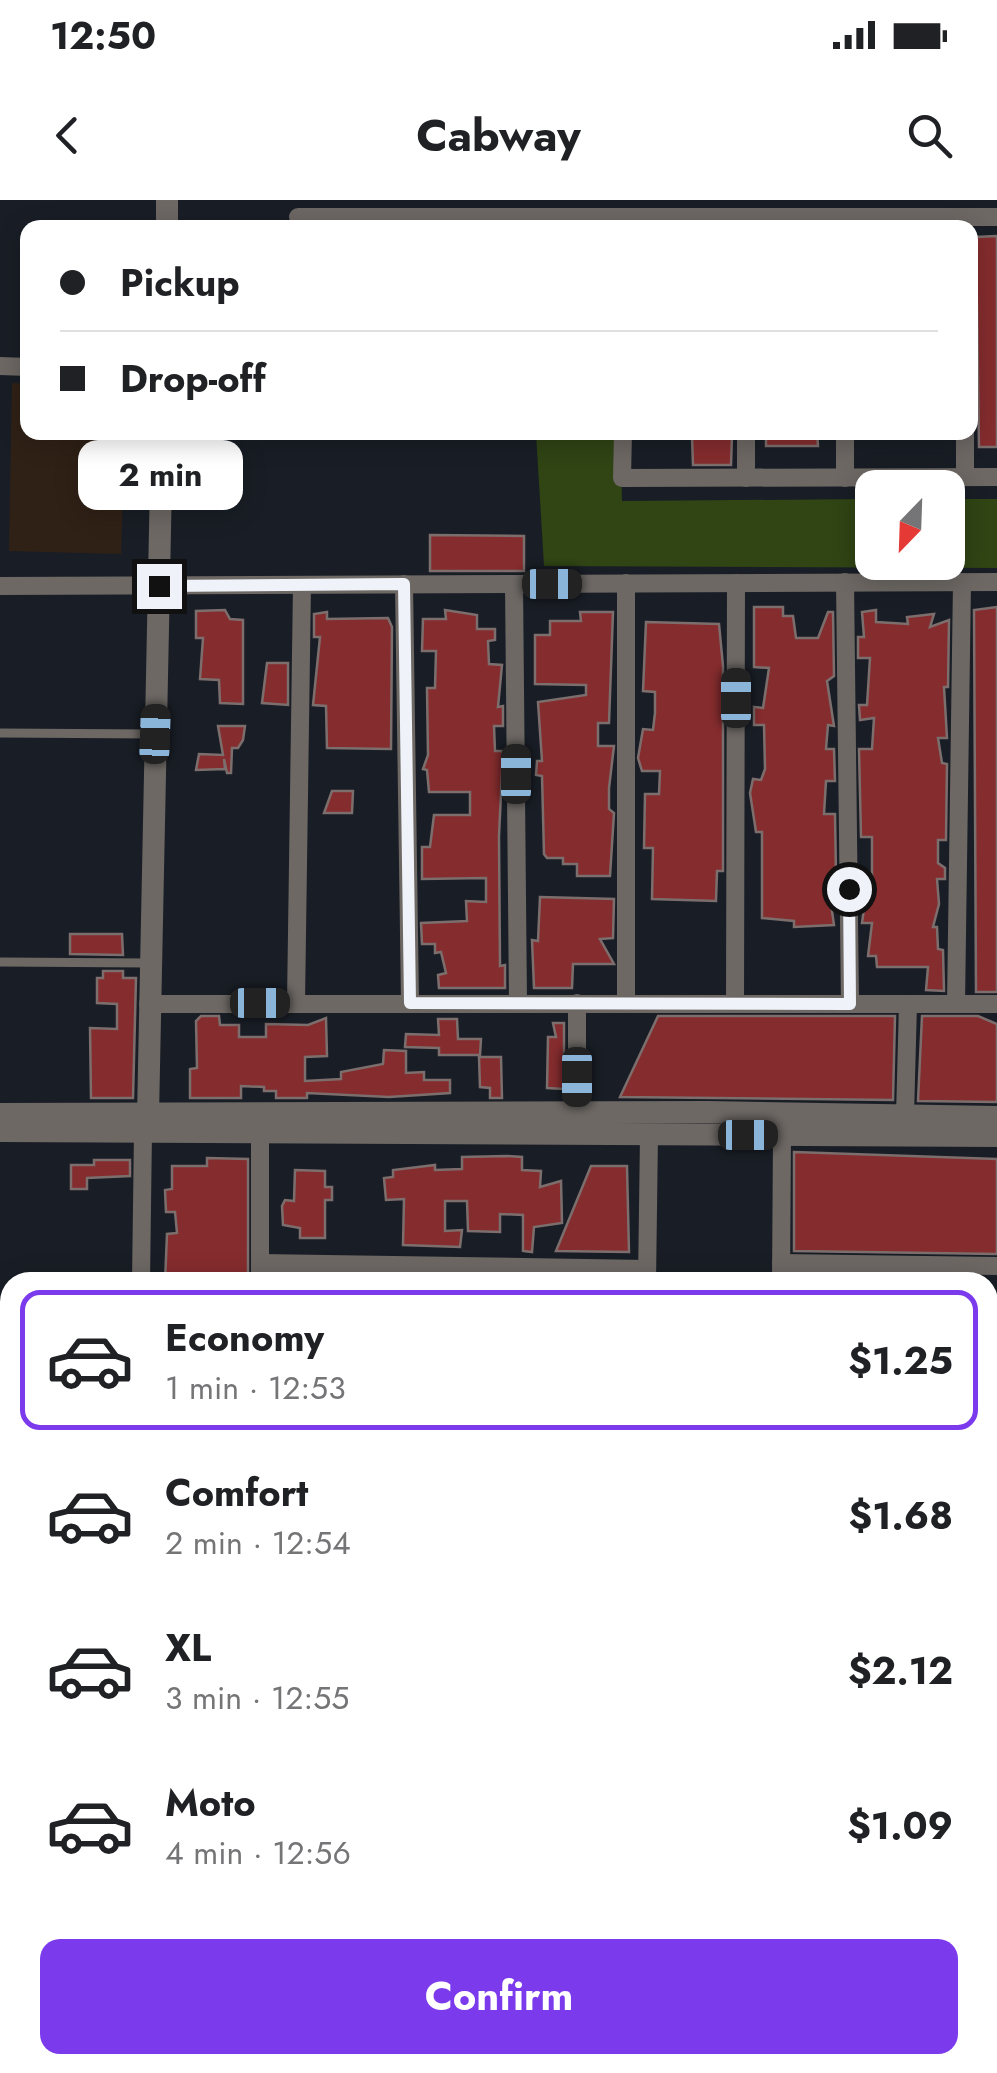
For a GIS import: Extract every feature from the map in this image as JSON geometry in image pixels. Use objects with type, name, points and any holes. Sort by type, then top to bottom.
[{"type":"street","points":[[298,215],[580,209],[618,220]]},
{"type":"street","points":[[858,220],[911,209],[954,220]]},
{"type":"street","points":[[141,1272],[162,440]]},
{"type":"street","points":[[622,440],[622,478],[997,477]]},
{"type":"street","points":[[746,440],[746,478]]},
{"type":"street","points":[[845,478],[846,440]]},
{"type":"street","points":[[965,440],[966,477]]},
{"type":"street","points":[[845,582],[850,1004]]},
{"type":"street","points":[[956,1004],[962,582]]},
{"type":"street","points":[[0,586],[997,582]]},
{"type":"street","points":[[626,583],[626,1004]]},
{"type":"street","points":[[735,1004],[736,583]]},
{"type":"street","points":[[404,584],[410,1003]]},
{"type":"street","points":[[514,584],[518,1003]]},
{"type":"street","points":[[296,1003],[302,585]]},
{"type":"street","points":[[148,1004],[997,1004]]},
{"type":"street","points":[[577,1004],[577,1113]]},
{"type":"street","points":[[905,1116],[908,1004]]},
{"type":"street","points":[[530,1124],[577,1113],[997,1118]]},
{"type":"street","points":[[0,1114],[260,1134],[493,1124]]},
{"type":"street","points":[[0,1130],[145,1123],[530,1124],[649,1135],[997,1136]]},
{"type":"street","points":[[260,1134],[260,1272]]},
{"type":"street","points":[[647,1272],[649,1135]]},
{"type":"street","points":[[781,1272],[782,1135]]},
{"type":"street","points":[[260,1263],[528,1272]]},
{"type":"street","points":[[781,1263],[997,1266]]},
{"type":"lane","points":[[0,734],[155,734]]},
{"type":"lane","points":[[0,962],[149,963]]},
{"type":"shaded area","points":[[12,383],[20,384],[20,440],[125,440],[121,554],[9,551]]},
{"type":"green space","points":[[536,440],[620,440],[622,501],[855,499],[855,567],[544,566]]},
{"type":"green space","points":[[965,499],[997,499],[997,568],[965,568]]},
{"type":"building","points":[[997,236],[997,447],[979,447],[978,237]]},
{"type":"building","points":[[692,440],[732,440],[731,465],[693,465]]},
{"type":"building","points":[[766,440],[818,440],[818,446],[766,446]]},
{"type":"building","points":[[430,535],[524,536],[524,571],[430,571]]},
{"type":"building","points":[[754,607],[783,607],[783,616],[793,616],[796,638],[818,638],[828,612],[833,612],[834,676],[827,681],[834,726],[828,725],[826,749],[834,749],[835,781],[826,781],[824,814],[835,814],[836,876],[832,876],[834,897],[830,897],[834,925],[794,927],[794,921],[762,918],[762,832],[756,832],[750,793],[753,779],[761,780],[765,769],[764,725],[754,725],[754,707],[763,708],[769,668],[754,667]]},
{"type":"building","points":[[997,607],[997,992],[976,992],[974,610]]},
{"type":"building","points":[[225,610],[230,619],[243,620],[243,704],[220,703],[219,680],[200,679],[203,638],[196,638],[196,611]]},
{"type":"building","points":[[445,610],[477,615],[477,629],[495,629],[495,640],[488,641],[489,664],[502,665],[498,707],[503,706],[503,726],[494,726],[495,751],[503,751],[500,966],[505,965],[505,988],[439,988],[438,975],[446,973],[441,952],[435,953],[435,944],[422,944],[421,923],[467,921],[466,901],[486,902],[486,878],[422,879],[422,847],[430,847],[434,815],[470,815],[470,792],[429,792],[427,770],[423,769],[428,755],[427,688],[435,688],[436,651],[422,651],[423,619],[446,619]]},
{"type":"building","points":[[876,610],[876,622],[908,624],[907,617],[934,614],[930,627],[949,620],[948,687],[944,687],[947,738],[938,738],[942,763],[947,764],[946,840],[938,840],[938,863],[945,868],[945,879],[937,879],[939,904],[933,927],[937,927],[938,949],[943,950],[944,991],[926,990],[928,967],[877,967],[876,956],[868,956],[872,923],[862,923],[866,894],[872,893],[872,837],[861,837],[859,749],[872,749],[874,718],[860,720],[859,705],[867,705],[870,658],[858,658],[858,637],[864,637],[862,612]]},
{"type":"building","points":[[327,612],[327,619],[388,618],[392,627],[391,749],[327,748],[326,706],[313,705],[320,637],[314,637],[314,614]]},
{"type":"building","points":[[580,612],[613,612],[609,723],[598,723],[598,746],[614,746],[609,788],[609,809],[614,813],[610,876],[577,876],[577,864],[563,864],[563,858],[547,858],[544,854],[542,776],[536,775],[537,761],[542,761],[538,702],[586,695],[586,685],[535,684],[535,635],[550,635],[550,621],[581,621]]},
{"type":"building","points":[[646,622],[719,624],[723,666],[723,871],[717,871],[716,901],[652,899],[653,848],[644,848],[645,794],[659,794],[660,771],[642,771],[638,758],[643,729],[653,730],[655,713],[655,692],[643,691]]},
{"type":"building","points":[[267,663],[288,663],[288,705],[262,703]]},
{"type":"building","points":[[218,726],[245,726],[243,740],[238,748],[232,748],[231,773],[227,773],[224,759],[225,769],[196,770],[199,754],[223,755]]},
{"type":"building","points":[[332,791],[353,791],[352,813],[324,813]]},
{"type":"building","points":[[540,897],[614,899],[613,938],[600,939],[614,964],[573,964],[572,988],[534,988],[532,940],[538,941]]},
{"type":"building","points":[[70,934],[122,934],[123,955],[70,954]]},
{"type":"building","points":[[103,971],[123,971],[123,978],[136,978],[133,1098],[91,1098],[90,1028],[117,1029],[117,1004],[97,1003],[97,978],[103,978]]},
{"type":"building","points":[[201,1016],[219,1016],[220,1025],[239,1025],[239,1037],[266,1037],[266,1024],[308,1025],[326,1018],[327,1056],[305,1057],[305,1081],[341,1079],[341,1072],[383,1064],[384,1050],[406,1051],[406,1073],[424,1072],[424,1080],[450,1080],[450,1093],[389,1097],[307,1093],[307,1098],[276,1098],[276,1091],[241,1086],[241,1098],[190,1098],[190,1069],[197,1068],[196,1021]]},
{"type":"building","points":[[658,1016],[895,1016],[893,1100],[620,1097]]},
{"type":"building","points":[[922,1016],[978,1016],[997,1024],[997,1102],[918,1101]]},
{"type":"building","points":[[438,1019],[457,1019],[458,1039],[481,1039],[480,1055],[439,1055],[439,1048],[405,1047],[406,1034],[439,1035]]},
{"type":"building","points":[[553,1023],[564,1023],[564,1089],[547,1088],[548,1037],[556,1037]]},
{"type":"building","points":[[479,1057],[501,1057],[502,1098],[490,1098],[490,1088],[480,1087]]},
{"type":"building","points":[[794,1152],[997,1159],[997,1254],[794,1251]]},
{"type":"building","points":[[462,1157],[522,1157],[522,1170],[541,1171],[540,1187],[561,1181],[562,1223],[534,1227],[532,1252],[523,1251],[523,1215],[500,1214],[500,1232],[468,1231],[467,1201],[445,1201],[445,1231],[462,1230],[460,1247],[403,1245],[404,1199],[386,1200],[384,1178],[393,1177],[393,1170],[435,1165],[435,1170],[462,1169]]},
{"type":"building","points":[[207,1158],[248,1159],[248,1272],[165,1272],[167,1234],[177,1233],[175,1212],[166,1212],[165,1190],[172,1189],[172,1166],[207,1166]]},
{"type":"building","points":[[94,1160],[130,1160],[130,1176],[87,1178],[87,1189],[71,1189],[71,1165],[94,1165]]},
{"type":"building","points":[[591,1166],[627,1166],[629,1252],[556,1251]]},
{"type":"building","points":[[295,1170],[325,1171],[325,1187],[332,1187],[332,1200],[325,1200],[325,1238],[300,1238],[300,1228],[283,1225],[282,1206],[285,1200],[294,1201]]},
{"type":"route","points":[[159,586],[404,584],[410,1003],[850,1004],[849,889]]}]
